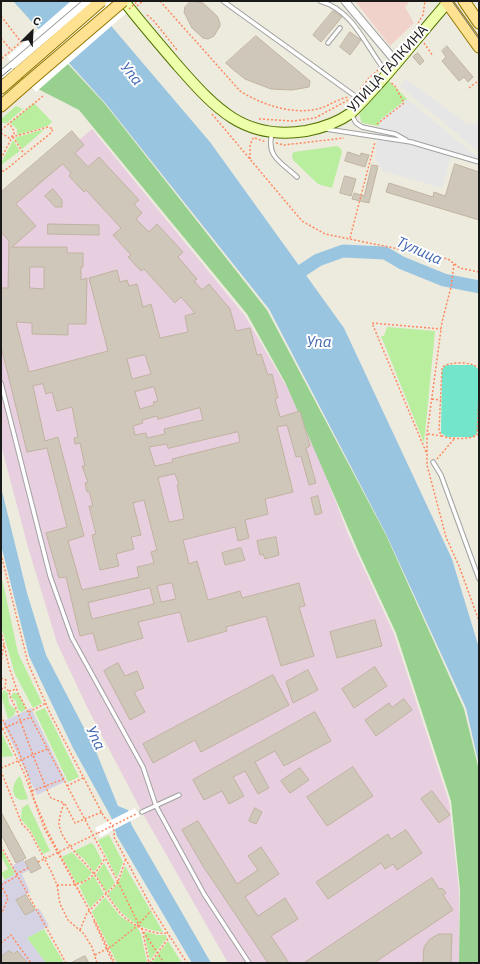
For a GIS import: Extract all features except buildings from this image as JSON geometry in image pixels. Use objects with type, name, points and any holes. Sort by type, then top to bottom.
[{"type":"main road","points":[[1,88],[15,69],[101,1]]},
{"type":"main road","points":[[1,106],[123,1]]},
{"type":"main road","name":"УЛИЦА ГАЛКИНА","points":[[123,1],[210,102],[256,133],[271,137],[320,128],[342,119],[351,113],[358,100],[397,63],[447,2]]},
{"type":"main road","points":[[464,1],[479,23]]},
{"type":"main road","points":[[447,2],[479,47]]},
{"type":"street","points":[[1,75],[15,69],[88,1]]},
{"type":"street","points":[[346,1],[397,63]]},
{"type":"lane","points":[[223,1],[358,100]]},
{"type":"lane","points":[[320,1],[335,7],[345,14],[372,48],[386,73]]},
{"type":"lane","points":[[328,43],[340,28]]},
{"type":"lane","points":[[351,113],[356,123],[362,127],[395,134],[411,142]]},
{"type":"lane","points":[[320,128],[411,142],[479,162]]},
{"type":"lane","points":[[271,137],[270,150],[274,156],[297,177]]},
{"type":"lane","points":[[1,383],[50,576],[72,638],[143,767],[156,806],[204,894],[249,963]]},
{"type":"lane","points":[[433,462],[441,475],[479,579]]},
{"type":"lane","points":[[142,812],[179,795]]},
{"type":"path","points":[[137,6],[143,1]]},
{"type":"path","points":[[160,1],[240,91],[254,100],[285,109],[309,110],[321,108],[344,98],[358,100]]},
{"type":"path","points":[[417,24],[423,16],[425,1]]},
{"type":"path","points":[[143,11],[154,21],[178,52]]},
{"type":"path","points":[[1,16],[21,42],[1,59]]},
{"type":"path","points":[[1,38],[11,50]]},
{"type":"path","points":[[418,47],[424,42]]},
{"type":"path","points":[[253,118],[267,121],[293,121],[315,118],[358,100],[369,78],[386,73],[404,103],[381,120],[374,129]]},
{"type":"path","points":[[469,88],[479,80]]},
{"type":"path","points":[[1,171],[4,171],[51,133],[53,129],[48,127],[12,137],[6,137],[1,131],[42,96]]},
{"type":"path","points":[[1,159],[14,131],[9,123]]},
{"type":"path","points":[[250,159],[250,146],[256,133],[271,137],[284,145],[351,137]]},
{"type":"path","points":[[350,238],[376,140],[372,138],[373,136]]},
{"type":"path","points":[[12,137],[24,154]]},
{"type":"path","points":[[454,264],[454,276],[441,329],[427,434],[426,454],[427,465],[446,537],[459,566],[479,621]]},
{"type":"path","points":[[426,454],[372,324],[441,329]]},
{"type":"path","points":[[442,436],[439,431],[442,368],[448,364],[473,364],[479,369]]},
{"type":"path","points":[[434,377],[441,378]]},
{"type":"path","points":[[427,434],[455,438],[473,438],[477,435],[479,394]]},
{"type":"path","points":[[432,399],[441,400]]},
{"type":"path","points":[[427,465],[433,462],[455,438]]},
{"type":"path","points":[[1,554],[24,652],[46,704],[85,777],[104,817],[111,822],[115,830],[114,837],[152,911],[168,932],[187,963]]},
{"type":"path","points":[[1,631],[9,667],[17,689],[139,925],[164,963]]},
{"type":"path","points":[[1,663],[4,642]]},
{"type":"path","points":[[1,678],[6,680],[5,688]]},
{"type":"path","points":[[1,689],[5,688]]},
{"type":"path","points":[[5,688],[9,691],[10,699],[14,704],[19,721],[51,798],[64,803],[75,823],[102,812]]},
{"type":"path","points":[[9,691],[17,689]]},
{"type":"path","points":[[29,712],[46,704]]},
{"type":"path","points":[[1,716],[22,760],[40,815],[89,910],[114,963]]},
{"type":"path","points":[[2,728],[31,717]]},
{"type":"path","points":[[1,725],[25,775],[44,828],[58,852]]},
{"type":"path","points":[[47,749],[1,770],[22,824],[30,832],[45,858],[57,885],[60,904],[68,920],[84,934],[95,955],[97,963]]},
{"type":"path","points":[[67,786],[85,777]]},
{"type":"path","points":[[32,791],[64,779]]},
{"type":"path","points":[[64,803],[59,825],[69,846],[94,874],[105,894],[117,910],[128,922],[161,934],[168,932]]},
{"type":"path","points":[[38,862],[136,814]]},
{"type":"path","points":[[1,846],[66,963]]},
{"type":"path","points":[[57,885],[76,886],[86,882],[94,874],[105,858]]},
{"type":"path","points":[[80,930],[89,910],[118,882],[126,858]]},
{"type":"path","points":[[1,915],[8,898],[1,885],[28,868]]},
{"type":"path","points":[[95,955],[112,946],[139,925],[152,911]]},
{"type":"path","points":[[142,928],[149,963]]},
{"type":"path","points":[[1,943],[11,935],[31,963]]},
{"type":"path","points":[[149,963],[170,936]]},
{"type":"shaded area","points":[[355,1],[410,1],[405,7],[414,23],[390,46]]},
{"type":"shaded area","points":[[406,79],[466,123],[475,125],[479,120],[479,152],[400,86]]},
{"type":"shaded area","points":[[407,99],[472,153],[479,156],[479,164],[451,156],[442,188],[383,171],[375,158],[380,120]]},
{"type":"shaded area","points":[[92,129],[245,316],[285,384],[295,395],[348,534],[394,634],[449,802],[459,891],[459,963],[228,963],[142,812],[87,707],[57,643],[28,547],[1,445],[1,192],[79,140]]},
{"type":"shaded area","points":[[473,365],[478,369],[478,431],[474,437],[447,437],[441,433],[442,371],[444,366]]},
{"type":"shaded area","points":[[31,708],[66,781],[37,795],[2,722]]},
{"type":"shaded area","points":[[23,859],[29,870],[22,874],[30,892],[16,901],[25,915],[39,908],[49,926],[27,938],[46,963],[28,963],[17,952],[1,957],[1,882],[15,874],[12,866]]},
{"type":"green space","points":[[67,63],[105,104],[267,310],[386,535],[464,709],[479,770],[479,963],[459,963],[460,890],[451,801],[396,633],[358,551],[286,384],[247,314],[79,110],[38,89]]},
{"type":"green space","points":[[389,81],[407,99],[381,120],[379,126],[362,123],[359,114]]},
{"type":"green space","points":[[34,103],[52,122],[47,126],[17,135],[17,129],[10,123]]},
{"type":"green space","points":[[16,106],[23,109],[7,123],[1,123],[1,119]]},
{"type":"green space","points":[[45,129],[22,149],[15,139],[17,137]]},
{"type":"green space","points":[[13,140],[20,151],[1,165],[1,163]]},
{"type":"green space","points":[[337,146],[342,152],[332,188],[318,184],[293,160],[292,155],[294,152]]},
{"type":"green space","points":[[387,327],[435,331],[424,443],[381,336],[384,336]]},
{"type":"green space","points":[[1,574],[18,653],[42,703],[33,708],[15,674],[1,626]]},
{"type":"green space","points":[[4,690],[8,693],[9,704],[16,710],[14,715],[8,719],[1,695]]},
{"type":"green space","points":[[13,693],[18,693],[26,709],[22,712],[18,710],[16,701],[11,697]]},
{"type":"green space","points":[[45,708],[79,777],[68,782],[35,712]]},
{"type":"green space","points":[[1,732],[13,756],[1,757]]},
{"type":"green space","points":[[20,776],[28,799],[22,800],[15,796],[13,789],[14,784]]},
{"type":"green space","points":[[28,804],[50,851],[43,854],[31,831],[21,819],[22,808]]},
{"type":"green space","points":[[109,835],[123,862],[117,878],[98,840]]},
{"type":"green space","points":[[91,843],[94,845],[102,861],[94,872],[84,859],[74,851]]},
{"type":"green space","points":[[1,848],[15,874],[5,880],[1,873],[8,869],[1,856]]},
{"type":"green space","points":[[72,852],[92,873],[86,880],[77,884],[62,857]]},
{"type":"green space","points":[[104,863],[115,883],[106,892],[96,875]]},
{"type":"green space","points":[[125,866],[163,932],[145,928],[131,920],[118,909],[108,894],[119,882]]},
{"type":"green space","points":[[94,876],[104,894],[90,908],[79,886]]},
{"type":"green space","points":[[105,897],[120,916],[137,927],[141,934],[147,963],[117,963],[92,912]]},
{"type":"green space","points":[[44,929],[64,963],[46,963],[27,938]]},
{"type":"green space","points":[[147,932],[157,935],[166,935],[167,938],[150,960],[144,933]]},
{"type":"green space","points":[[168,941],[182,963],[151,963]]},
{"type":"water","name":"Упа","points":[[13,1],[90,1],[210,142],[344,328],[452,559],[479,648],[479,765],[466,708],[386,534],[269,309],[106,104]]},
{"type":"water","name":"Упа","points":[[1,487],[27,593],[46,655],[95,749],[118,806],[128,810],[131,824],[211,963],[192,963],[117,836],[111,817],[73,748],[29,656],[1,545]]},
{"type":"pier","points":[[71,1],[140,1],[36,92],[7,57]]},
{"type":"pier","points":[[135,808],[140,816],[100,837],[95,828]]},
{"type":"waterway","name":"Тулица","points":[[289,279],[318,260],[343,251],[385,253],[402,263],[444,280],[479,287]]},
{"type":"tram line","points":[[1,77],[91,1]]},
{"type":"tram line","points":[[452,1],[479,39]]}]
